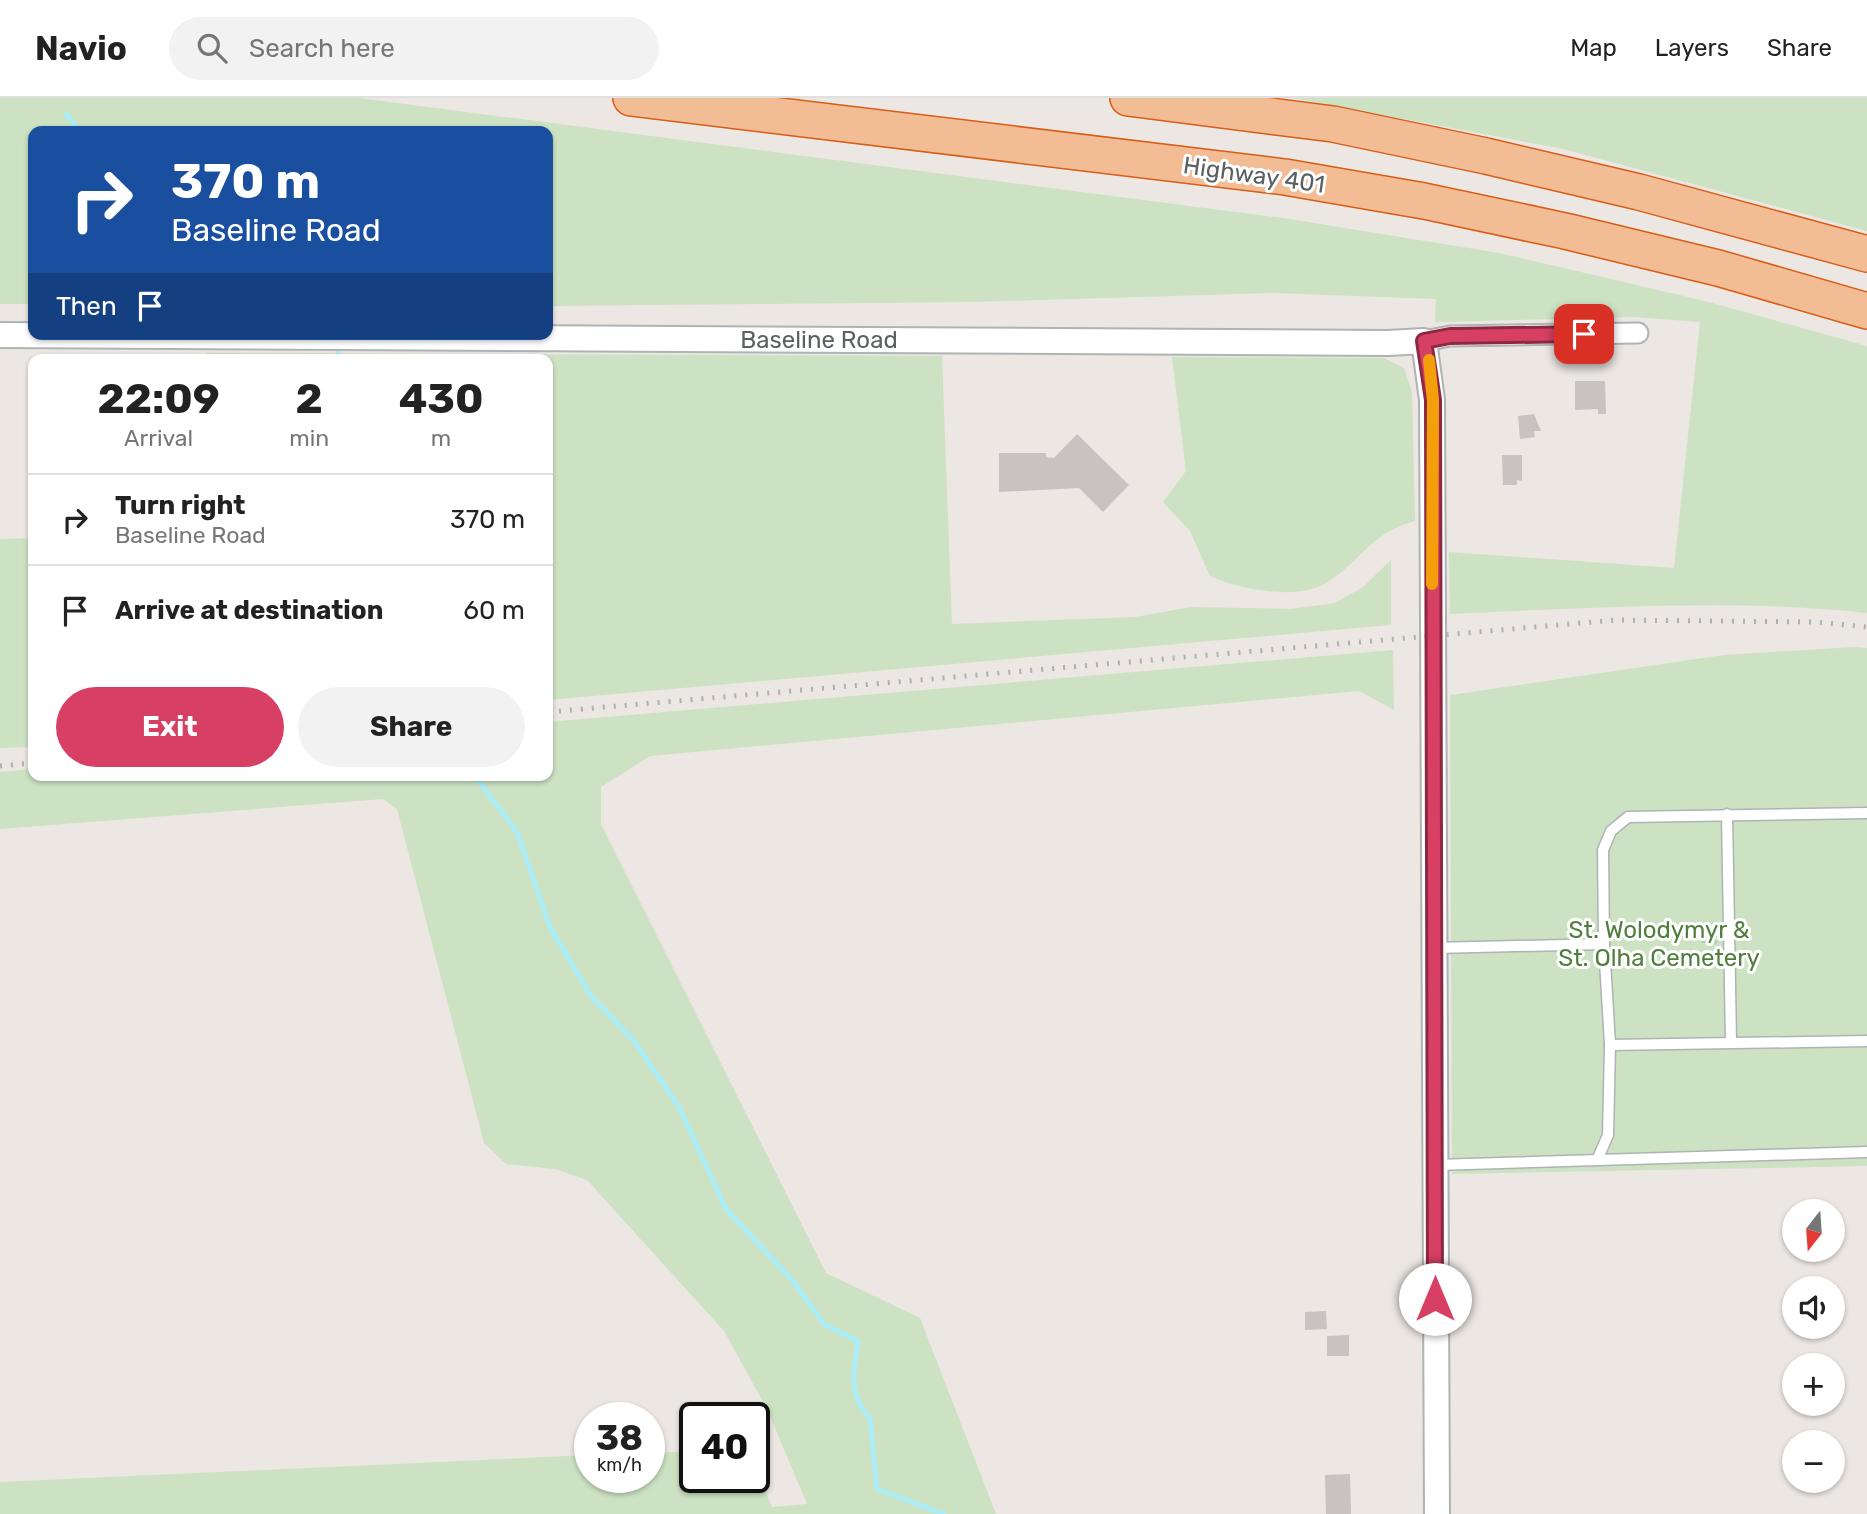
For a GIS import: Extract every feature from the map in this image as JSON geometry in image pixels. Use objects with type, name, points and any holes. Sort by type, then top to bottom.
[{"type":"highway","name":"Highway 401","points":[[631,98],[1298,179],[1565,231],[1718,268],[1867,311]]},
{"type":"highway","points":[[1128,98],[1333,124],[1486,156],[1652,195],[1867,254]]},
{"type":"street","name":"Baseline Road","points":[[553,338],[1375,343],[1424,341],[1450,336],[1638,332]]},
{"type":"street","name":"Baseline Road","points":[[0,335],[28,335]]},
{"type":"street","points":[[1424,341],[1433,400],[1437,1514]]},
{"type":"lane","points":[[1598,1158],[1608,1135],[1610,1045],[1604,944],[1603,850],[1611,831],[1628,817],[1867,813]]},
{"type":"lane","points":[[1727,814],[1731,1042]]},
{"type":"lane","points":[[1433,948],[1604,944]]},
{"type":"lane","points":[[1610,1045],[1867,1041]]},
{"type":"lane","points":[[1434,1165],[1867,1152]]},
{"type":"green space","points":[[0,98],[359,98],[1290,219],[1499,253],[1705,301],[1867,346],[1867,613],[1815,608],[1711,605],[1450,614],[1449,552],[1674,568],[1700,322],[1634,317],[1435,322],[1436,299],[1273,293],[972,302],[553,306],[553,126],[28,126],[28,304],[0,304]]},
{"type":"green space","points":[[1293,98],[1867,98],[1867,231],[1563,149]]},
{"type":"green space","points":[[206,353],[451,354],[206,354]]},
{"type":"green space","points":[[553,354],[942,356],[952,624],[1135,617],[1192,607],[1291,609],[1335,603],[1363,587],[1391,560],[1391,625],[553,700]]},
{"type":"green space","points":[[1172,357],[1384,358],[1404,368],[1412,392],[1415,521],[1386,533],[1338,575],[1314,588],[1268,591],[1251,589],[1210,576],[1190,531],[1163,502],[1186,471]]},
{"type":"green space","points":[[28,538],[28,747],[0,748],[0,539]]},
{"type":"green space","name":"St. Wolodymyr & St. Olha Cemetery","points":[[1867,648],[1867,1166],[1452,1174],[1450,695],[1724,655]]},
{"type":"green space","points":[[1393,650],[1394,710],[1359,691],[650,756],[601,787],[601,824],[826,1273],[920,1318],[996,1514],[0,1514],[0,1482],[574,1456],[574,1493],[665,1493],[665,1452],[679,1452],[679,1493],[766,1493],[772,1507],[807,1504],[770,1416],[770,1402],[763,1402],[724,1331],[587,1180],[555,1169],[506,1164],[484,1143],[397,809],[383,799],[0,829],[0,772],[28,769],[28,781],[553,781],[553,722]]},
{"type":"building","points":[[1575,381],[1605,381],[1606,414],[1598,414],[1598,409],[1575,410]]},
{"type":"building","points":[[1534,414],[1541,431],[1534,431],[1535,437],[1520,439],[1518,416]]},
{"type":"building","points":[[1077,434],[1129,485],[1103,512],[1079,488],[999,492],[999,453],[1046,453],[1046,457],[1054,458]]},
{"type":"building","points":[[1502,455],[1522,455],[1522,481],[1517,480],[1517,485],[1503,485]]},
{"type":"building","points":[[1326,1311],[1327,1329],[1305,1330],[1305,1312]]},
{"type":"building","points":[[1349,1335],[1349,1356],[1327,1356],[1327,1336]]},
{"type":"building","points":[[1350,1474],[1351,1514],[1326,1514],[1325,1475]]},
{"type":"waterway","points":[[66,114],[76,126]]},
{"type":"waterway","points":[[479,781],[517,832],[550,927],[591,996],[634,1041],[679,1107],[726,1209],[792,1280],[824,1324],[858,1341],[854,1372],[855,1391],[870,1417],[877,1489],[944,1514]]},
{"type":"railway","points":[[553,712],[1616,620],[1816,622],[1867,627]]},
{"type":"railway","points":[[0,766],[28,763]]},
{"type":"slow traffic","points":[[1429,360],[1433,400],[1432,584]]},
{"type":"route","points":[[1435,1299],[1431,634],[1433,400],[1430,365],[1424,341],[1450,336],[1584,334]]}]
